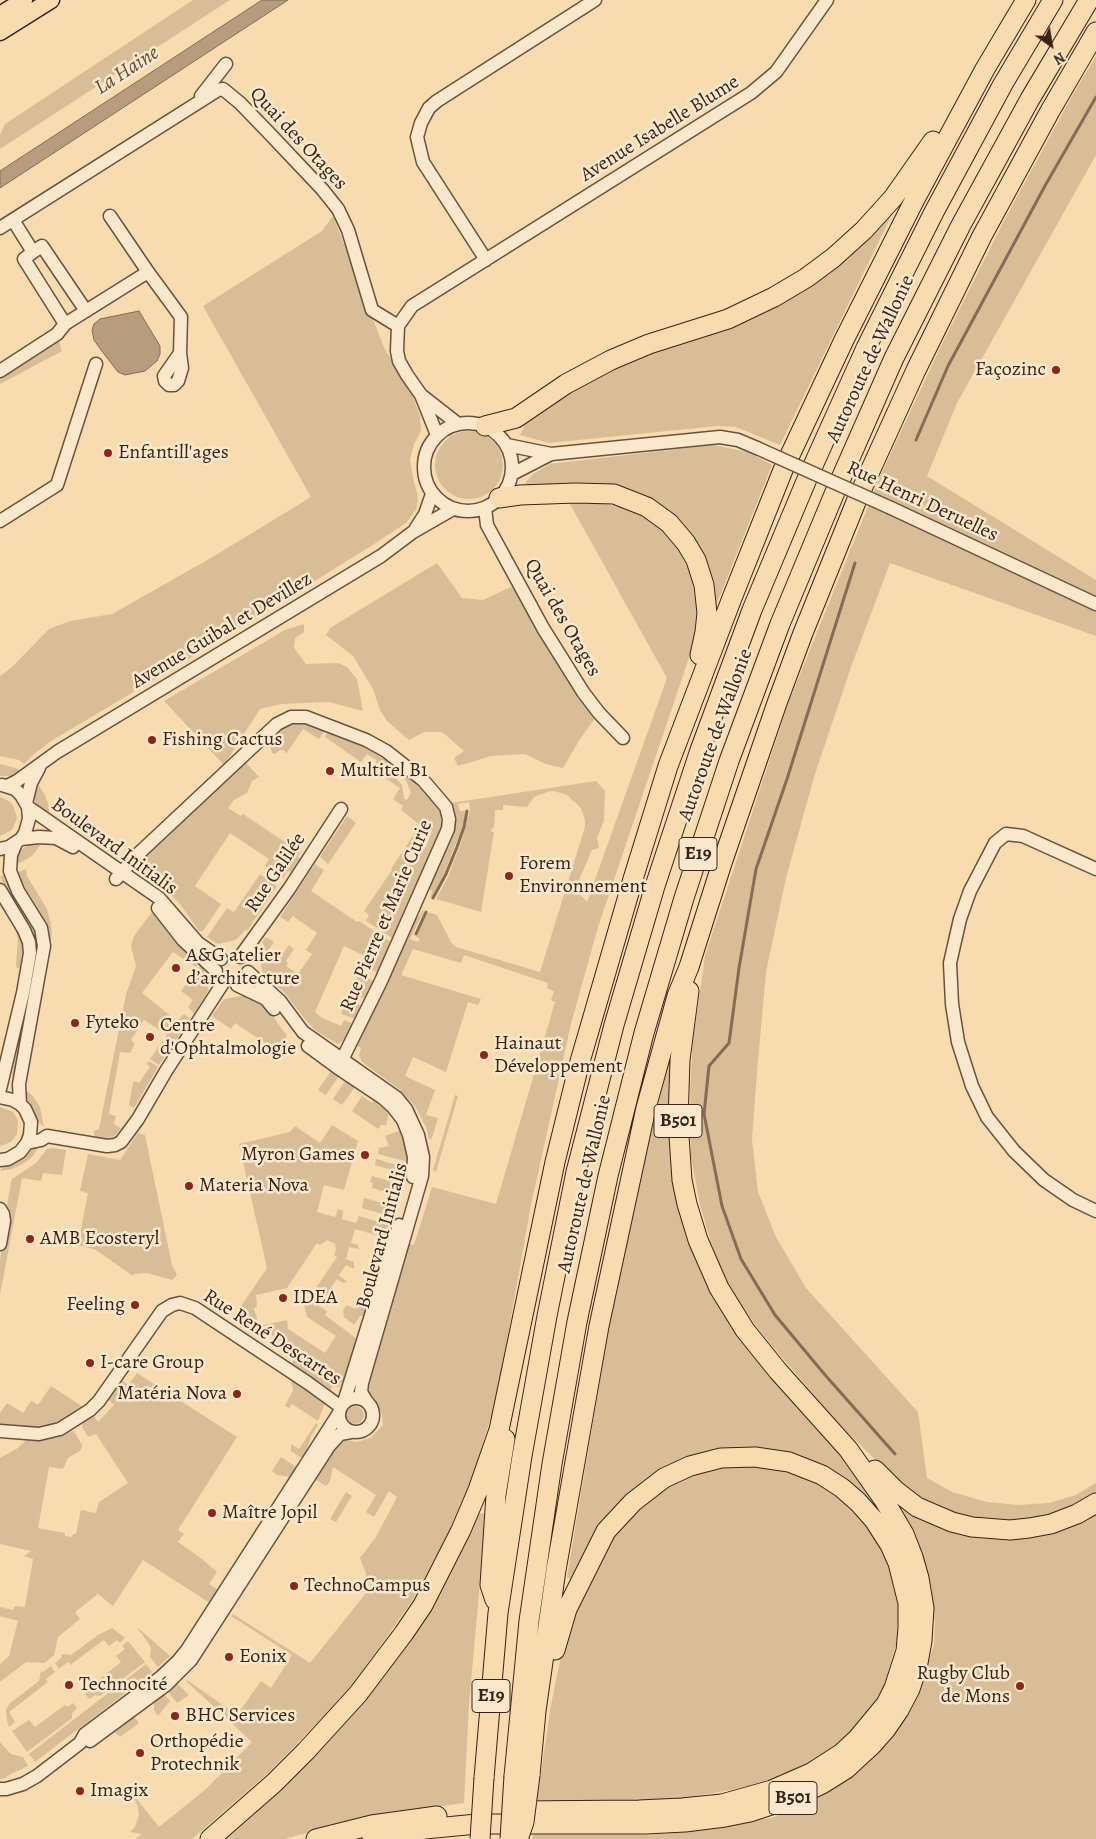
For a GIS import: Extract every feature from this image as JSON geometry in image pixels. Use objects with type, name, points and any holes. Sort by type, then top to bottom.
[{"type":"highway","points":[[210,1839],[274,1783],[329,1727],[358,1694],[423,1605],[447,1561],[478,1490],[499,1430],[555,1162],[580,1065],[633,879],[668,766],[783,470],[848,331],[915,199],[985,69],[1026,0]]},
{"type":"highway","name":"Autoroute de Wallonie","points":[[480,1839],[498,1613],[524,1447],[576,1172],[614,1025],[656,886],[700,750],[752,610],[807,479],[866,348],[934,212],[1002,84],[1053,0]]},
{"type":"highway","name":"Autoroute de Wallonie","points":[[510,1839],[522,1776],[529,1621],[552,1464],[577,1322],[608,1176],[644,1033],[684,898],[729,761],[780,624],[894,358],[960,225],[1030,99],[1089,0]]},
{"type":"highway","points":[[518,1839],[524,1822],[522,1776],[536,1711],[556,1570],[599,1326],[646,1108],[677,996],[689,967],[725,854],[774,712],[803,633],[856,502],[916,370],[982,236],[1050,111],[1096,32]]},
{"type":"highway","points":[[485,426],[516,418],[566,384],[611,360],[649,344],[728,319],[751,309],[790,288],[820,268],[854,240],[893,198],[985,69]]},
{"type":"highway","points":[[492,503],[520,495],[614,494],[647,507],[669,523],[686,543],[696,560],[704,585],[707,599],[706,632],[681,709],[668,766]]},
{"type":"highway","name":"B501","points":[[372,1839],[477,1824],[646,1824],[725,1817],[750,1812],[795,1797],[822,1784],[854,1763],[886,1729],[910,1689],[917,1668],[922,1642],[924,1608],[919,1578],[904,1534],[884,1500],[848,1449],[778,1371],[745,1330],[719,1288],[698,1240],[682,1180],[678,1121],[680,1060],[689,991],[689,967]]},
{"type":"highway","points":[[498,1613],[490,1585],[496,1495],[516,1378],[518,1340]]},
{"type":"highway","points":[[848,1449],[917,1507],[952,1522],[972,1527],[1010,1530],[1036,1527],[1051,1524],[1076,1514],[1096,1503]]},
{"type":"highway","name":"B501","points":[[316,1839],[401,1820],[474,1811],[639,1810],[722,1804],[772,1790],[811,1774],[842,1753],[857,1739],[881,1710],[894,1688],[906,1651],[908,1628],[908,1603],[898,1563],[883,1532],[858,1502],[842,1488],[806,1468],[789,1462],[755,1457],[721,1458],[690,1466],[664,1478],[633,1502],[606,1531],[568,1609],[559,1633],[550,1674],[536,1711]]},
{"type":"main road","points":[[0,16],[24,0]]},
{"type":"main road","points":[[0,32],[51,0]]},
{"type":"street","points":[[486,260],[423,162],[417,138],[421,123],[429,108],[437,100],[594,0]]},
{"type":"street","name":"Avenue Isabelle Blume","points":[[398,326],[412,306],[761,86],[781,66],[827,0]]},
{"type":"street","points":[[195,104],[226,64]]},
{"type":"street","name":"Quai des Otages","points":[[0,228],[195,104],[223,89],[240,103],[322,189],[338,209],[348,230],[372,310],[398,326]]},
{"type":"street","points":[[110,216],[148,272],[182,317],[180,353]]},
{"type":"street","points":[[13,220],[33,252]]},
{"type":"street","points":[[65,324],[24,258],[42,246],[86,311]]},
{"type":"street","points":[[0,371],[57,334],[65,324],[148,272]]},
{"type":"street","points":[[398,326],[396,342],[399,361],[421,395],[437,435]]},
{"type":"street","points":[[0,521],[57,485],[96,364]]},
{"type":"street","points":[[421,395],[458,424]]},
{"type":"street","points":[[476,423],[485,426],[494,431],[507,445],[511,456],[512,474],[509,483],[492,503],[474,511],[453,509],[432,494],[425,480],[424,460],[427,450],[437,435],[447,428],[458,424],[476,423]]},
{"type":"street","name":"Rue Henri Deruelles","points":[[507,445],[551,454],[720,437],[738,440],[891,508],[1096,604]]},
{"type":"street","name":"Rue Henri Deruelles","points":[[512,474],[551,454]]},
{"type":"street","name":"Avenue Guibal et Devillez","points":[[413,532],[425,514],[432,494]]},
{"type":"street","name":"Quai des Otages","points":[[492,503],[488,525],[543,628],[583,692],[599,713],[623,738]]},
{"type":"street","name":"Avenue Guibal et Devillez","points":[[3,785],[17,781],[48,758],[381,556],[413,532],[453,509]]},
{"type":"street","name":"Rue Pierre et Marie Curie","points":[[119,876],[136,856],[277,724],[291,717],[306,717],[366,740],[386,751],[424,780],[446,807],[449,819],[448,829],[381,981],[341,1064]]},
{"type":"street","name":"Avenue Guibal et Devillez","points":[[20,1104],[19,1084],[44,946],[41,928],[18,891],[10,871],[11,855],[28,823],[27,805],[33,778],[48,758]]},
{"type":"street","name":"Boulevard Initialis","points":[[3,785],[21,795],[27,805],[119,876]]},
{"type":"street","name":"Rue Galilée","points":[[240,957],[289,888],[341,809]]},
{"type":"street","points":[[1096,869],[1023,836],[1006,834],[995,843],[970,891],[960,919],[950,963],[952,1004],[958,1042],[972,1086],[987,1118],[1014,1151],[1044,1180],[1073,1200],[1096,1211]]},
{"type":"street","name":"Boulevard Initialis","points":[[0,849],[18,841],[40,837],[61,840],[119,876],[160,898],[172,918],[198,942],[218,965]]},
{"type":"street","points":[[0,890],[24,930],[29,942],[30,953],[23,993],[0,1089]]},
{"type":"street","points":[[227,955],[240,957],[245,962],[248,972],[244,979],[237,985],[228,986],[223,984],[219,980],[218,965],[227,955]]},
{"type":"street","name":"Boulevard Initialis","points":[[80,1743],[90,1741],[144,1701],[178,1674],[191,1660],[329,1446],[340,1434],[363,1431],[371,1423],[373,1412],[362,1392],[362,1383],[400,1238],[411,1185],[414,1168],[409,1135],[403,1120],[388,1102],[303,1032],[280,1001],[248,972]]},
{"type":"street","points":[[27,1143],[41,1140],[47,1136],[107,1146],[121,1142],[138,1119],[166,1071],[223,984]]},
{"type":"street","name":"Boulevard Initialis","points":[[237,985],[266,999],[299,1039],[341,1064]]},
{"type":"street","points":[[0,1097],[20,1104],[25,1109],[31,1122],[27,1143],[20,1152],[1,1161]]},
{"type":"street","points":[[31,1122],[43,1129],[47,1136]]},
{"type":"street","points":[[0,1209],[4,1221],[0,1244]]},
{"type":"street","name":"Boulevard Initialis","points":[[0,1789],[23,1784],[37,1776],[80,1743],[85,1734],[160,1677],[187,1650],[341,1407],[400,1238]]},
{"type":"street","name":"Rue René Descartes","points":[[0,1431],[39,1434],[60,1430],[90,1410],[99,1401],[162,1311],[180,1303],[196,1308],[341,1407]]},
{"type":"street","points":[[351,1432],[343,1427],[338,1418],[341,1407],[353,1398],[367,1402]]},
{"type":"shaded area","points":[[193,0],[230,0],[0,149],[0,135],[5,124]]},
{"type":"shaded area","points":[[262,0],[288,0],[0,188],[0,171]]},
{"type":"shaded area","points":[[1096,56],[1096,155],[957,403],[927,476],[1096,580],[1096,636],[890,563],[851,667],[814,777],[786,878],[766,972],[757,1072],[752,1140],[758,1192],[776,1237],[806,1288],[918,1412],[927,1478],[952,1492],[987,1502],[1018,1505],[1049,1503],[1076,1495],[1096,1483],[1096,1493],[1068,1509],[1031,1519],[1006,1521],[980,1520],[951,1512],[923,1500],[900,1484],[835,1420],[763,1335],[743,1308],[725,1277],[711,1243],[700,1205],[691,1156],[690,1091],[693,1042],[705,956],[788,704],[882,472],[941,346],[1006,217]]},
{"type":"shaded area","points":[[897,204],[780,445],[736,427],[717,426],[549,443],[520,435],[524,428],[522,420],[616,363],[749,317]]},
{"type":"shaded area","points":[[333,216],[385,350],[407,381],[420,416],[421,431],[414,444],[410,460],[418,500],[416,510],[406,523],[368,548],[169,671],[51,741],[24,764],[19,760],[0,756],[0,676],[12,667],[49,629],[70,621],[112,614],[211,558],[311,497],[203,306],[322,231]]},
{"type":"shaded area","points":[[139,311],[160,346],[160,354],[157,361],[145,371],[125,375],[118,372],[101,350],[94,340],[92,330],[94,324],[100,319]]},
{"type":"shaded area","points":[[57,334],[62,351],[0,384],[0,371]]},
{"type":"shaded area","points":[[469,431],[482,434],[493,441],[500,452],[503,465],[500,478],[493,489],[482,496],[469,499],[456,496],[445,489],[438,478],[435,465],[438,452],[445,441],[456,434]]},
{"type":"shaded area","points":[[713,445],[748,452],[772,465],[715,608],[711,579],[645,499],[524,490],[526,482],[533,474],[550,464]]},
{"type":"shaded area","points":[[599,503],[628,508],[652,521],[674,542],[692,576],[697,611],[693,646],[598,927],[571,1024],[531,1205],[497,1396],[472,1481],[436,1559],[416,1595],[352,1685],[323,1717],[268,1773],[192,1839],[135,1839],[142,1834],[130,1832],[135,1827],[139,1815],[137,1804],[128,1788],[159,1827],[206,1789],[252,1742],[186,1681],[237,1715],[261,1681],[271,1688],[292,1655],[231,1616],[233,1614],[310,1663],[371,1587],[360,1558],[376,1537],[397,1497],[389,1491],[374,1517],[366,1512],[376,1495],[333,1467],[330,1481],[326,1486],[313,1478],[340,1439],[357,1442],[370,1438],[383,1425],[382,1414],[373,1397],[365,1389],[408,1244],[414,1245],[432,1187],[496,1204],[555,1002],[551,1000],[554,991],[547,988],[548,983],[464,955],[461,963],[413,949],[401,975],[481,999],[478,1005],[468,1002],[446,1072],[413,1057],[405,1076],[435,1090],[426,1115],[438,1118],[432,1138],[429,1140],[426,1127],[415,1106],[399,1089],[362,1062],[359,1055],[361,1048],[355,1045],[395,958],[398,959],[400,953],[397,952],[413,916],[418,918],[422,911],[424,911],[410,939],[418,942],[420,939],[416,937],[427,912],[437,915],[451,942],[456,947],[540,972],[585,827],[581,808],[567,795],[554,791],[534,797],[527,807],[503,805],[503,810],[495,810],[494,828],[492,828],[491,832],[494,832],[481,912],[436,899],[448,877],[462,840],[470,810],[469,802],[458,804],[460,811],[466,811],[462,828],[445,871],[432,898],[430,897],[432,891],[429,889],[455,828],[455,812],[451,803],[596,781],[605,791],[604,820],[597,838],[599,848],[592,850],[575,889],[587,902],[667,678],[570,504]]},
{"type":"shaded area","points":[[437,563],[462,598],[483,600],[517,584],[595,718],[563,768],[546,764],[525,754],[491,756],[458,766],[454,758],[464,751],[442,732],[424,732],[409,740],[387,721],[380,710],[373,689],[353,656],[326,635],[330,628]]},
{"type":"shaded area","points":[[304,624],[304,632],[295,638],[294,648],[306,664],[338,663],[347,667],[357,679],[363,711],[329,702],[281,704],[260,709],[224,765],[164,701],[285,630]]},
{"type":"shaded area","points":[[294,724],[304,724],[325,730],[319,739],[303,729],[286,754],[284,750],[280,750],[275,754],[272,753],[267,743],[282,729]]},
{"type":"shaded area","points":[[328,731],[358,744],[394,765],[435,803],[441,814],[441,828],[392,938],[366,921],[369,915],[364,911],[420,825],[401,810],[403,806],[393,799],[400,788],[372,769],[377,760],[367,754],[361,762],[325,737]],"holes":[[[396,772],[406,780],[411,793],[407,800],[404,799],[402,785],[394,776]],[[423,826],[430,826],[432,831],[426,847],[416,858],[410,860],[407,857],[407,853],[419,842]]]},
{"type":"shaded area","points":[[246,763],[259,777],[252,781],[247,793],[234,800],[228,808],[241,816],[243,814],[300,852],[298,856],[300,859],[291,872],[288,871],[283,878],[265,866],[269,859],[230,833],[195,886],[221,904],[203,931],[199,931],[180,904],[169,893],[141,872],[140,867],[144,861],[140,857],[148,849],[151,851],[170,834],[168,831],[182,817],[185,820],[200,806],[198,803],[207,794],[210,796]]},
{"type":"shaded area","points":[[0,764],[23,772],[15,776],[0,776]]},
{"type":"shaded area","points":[[36,781],[45,795],[49,807],[49,819],[38,809],[35,802],[33,795]]},
{"type":"shaded area","points":[[0,797],[13,805],[17,818],[12,830],[0,836]]},
{"type":"shaded area","points":[[347,816],[356,823],[328,864],[320,857]]},
{"type":"shaded area","points":[[45,839],[32,856],[14,866],[17,855],[22,849],[34,841]]},
{"type":"shaded area","points":[[315,864],[324,870],[311,891],[391,942],[390,944],[393,946],[384,965],[381,964],[377,972],[361,966],[365,956],[344,946],[315,1012],[322,1018],[341,1026],[344,1020],[354,1024],[349,1042],[344,1040],[338,1044],[316,1031],[284,992],[263,976],[260,957],[264,945],[262,943],[266,937],[274,942],[268,951],[279,959],[289,945],[294,949],[286,961],[288,963],[286,966],[298,974],[312,954],[306,950],[317,933],[293,916],[288,922],[280,917]]},
{"type":"shaded area","points":[[26,869],[27,876],[47,909],[52,934],[26,1080],[46,927],[39,910],[16,873]]},
{"type":"shaded area","points":[[260,874],[277,886],[247,931],[245,930],[236,940],[218,944],[207,937],[227,908],[234,912]]},
{"type":"shaded area","points":[[6,875],[32,919],[39,944],[15,1076],[12,1075],[34,944],[30,927],[1,879],[0,876]]},
{"type":"shaded area","points":[[0,899],[22,940],[20,968],[17,968],[16,965],[18,938],[13,925],[0,906]]},
{"type":"shaded area","points":[[152,912],[163,923],[174,939],[199,963],[196,967],[173,952],[142,993],[177,1021],[184,1014],[190,1019],[159,1065],[150,1059],[167,1035],[144,1020],[131,1040],[135,1044],[130,1053],[120,1052],[109,1114],[116,1116],[114,1124],[121,1128],[115,1136],[107,1138],[107,1141],[95,1139],[94,1131],[99,1129],[126,994],[136,966],[131,946],[134,936]]},
{"type":"shaded area","points":[[201,965],[204,968],[204,980],[208,991],[194,1014],[188,1007],[193,1000],[181,991]]},
{"type":"shaded area","points":[[359,974],[372,980],[375,985],[369,995],[362,998],[351,992]]},
{"type":"shaded area","points":[[247,995],[270,1012],[287,1036],[277,1051],[235,1023],[231,1029],[212,1016],[224,999]]},
{"type":"shaded area","points":[[347,999],[362,1006],[356,1019],[341,1014]]},
{"type":"shaded area","points":[[673,1047],[672,1106],[706,1273],[858,1469],[896,1537],[874,1506],[847,1481],[798,1458],[668,1469],[572,1580],[567,1577],[608,1332],[631,1212]]},
{"type":"shaded area","points":[[149,1061],[158,1067],[134,1108],[129,1105],[133,1083],[135,1081],[139,1083],[150,1067],[147,1064]]},
{"type":"shaded area","points":[[331,1071],[339,1076],[326,1095],[318,1090]]},
{"type":"shaded area","points":[[345,1081],[355,1087],[342,1105],[333,1099]]},
{"type":"shaded area","points":[[23,1088],[32,1095],[40,1107],[44,1127],[37,1121],[25,1098]]},
{"type":"shaded area","points":[[455,1095],[458,1096],[436,1172],[433,1170]]},
{"type":"shaded area","points":[[362,1096],[372,1103],[374,1100],[389,1113],[386,1125],[381,1125],[378,1129],[352,1111]]},
{"type":"shaded area","points":[[0,1107],[13,1112],[18,1120],[17,1134],[12,1141],[0,1146]]},
{"type":"shaded area","points":[[332,1125],[358,1141],[344,1190],[324,1185],[317,1212],[335,1217],[338,1209],[343,1211],[342,1219],[356,1223],[359,1216],[389,1225],[391,1228],[386,1238],[355,1229],[351,1243],[358,1245],[359,1249],[349,1247],[346,1259],[354,1262],[354,1269],[346,1265],[339,1275],[347,1282],[343,1283],[337,1279],[328,1292],[335,1296],[334,1300],[326,1296],[319,1306],[327,1311],[325,1315],[357,1339],[345,1381],[343,1380],[339,1387],[332,1387],[330,1392],[326,1390],[328,1388],[291,1364],[299,1353],[237,1312],[267,1268],[239,1144],[290,1132],[295,1126],[320,1143]],"holes":[[[327,1240],[335,1244],[336,1250],[334,1255],[337,1257],[307,1301],[303,1302],[307,1317],[336,1336],[325,1353],[288,1329],[287,1320],[259,1326],[254,1308],[257,1307],[256,1295],[287,1288],[317,1243],[320,1245]]]},
{"type":"shaded area","points":[[401,1130],[406,1143],[408,1162],[378,1154],[379,1148],[389,1146],[385,1136]]},
{"type":"shaded area","points":[[138,1133],[145,1135],[172,1265],[177,1275],[172,1280],[147,1273],[134,1274],[133,1276],[96,1250],[78,1245],[88,1193],[80,1191],[88,1154],[120,1160]]},
{"type":"shaded area","points":[[41,1142],[33,1156],[25,1163],[12,1169],[0,1171],[5,1165]]},
{"type":"shaded area","points":[[47,1149],[66,1150],[62,1175],[43,1173],[41,1181],[22,1178],[0,1295],[0,1260],[12,1179],[36,1163]]},
{"type":"shaded area","points":[[376,1159],[407,1168],[406,1174],[375,1165]]},
{"type":"shaded area","points":[[372,1176],[397,1183],[395,1189],[401,1191],[399,1196],[372,1188],[373,1183],[370,1182]]},
{"type":"shaded area","points":[[364,1198],[396,1207],[393,1217],[362,1208]]},
{"type":"shaded area","points":[[365,1293],[370,1294],[363,1316],[360,1316],[354,1325],[344,1317],[343,1310],[347,1305],[355,1309]]},
{"type":"shaded area","points":[[137,1373],[237,1437],[178,1530],[184,1534],[178,1542],[217,1572],[209,1584],[218,1590],[210,1603],[143,1560],[113,1606],[98,1594],[75,1612],[80,1619],[58,1637],[54,1655],[44,1663],[26,1662],[0,1682],[0,1664],[9,1656],[18,1621],[0,1616],[0,1607],[13,1610],[15,1606],[25,1607],[33,1559],[24,1556],[31,1551],[0,1544],[0,1458],[18,1448],[28,1438],[54,1435],[56,1438],[73,1431],[76,1434],[82,1445],[81,1450],[68,1458],[63,1469],[49,1467],[38,1528],[65,1533],[65,1536],[72,1537],[73,1534],[76,1534],[81,1510],[96,1513],[99,1502],[128,1483],[96,1434],[88,1437],[82,1427],[83,1423],[93,1415],[98,1422],[114,1405],[106,1398],[120,1378],[128,1385]]},
{"type":"shaded area","points":[[292,1378],[326,1401],[318,1421],[292,1404],[289,1408],[285,1406],[293,1390]]},
{"type":"shaded area","points":[[51,1386],[83,1407],[57,1423],[38,1428],[0,1424],[0,1413],[7,1403],[23,1413],[31,1401],[38,1405]]},
{"type":"shaded area","points":[[351,1406],[359,1406],[364,1411],[362,1422],[351,1424],[346,1419],[346,1411]]},
{"type":"shaded area","points":[[316,1423],[318,1425],[311,1436],[305,1457],[300,1457],[291,1451],[291,1444],[299,1449]]},
{"type":"shaded area","points":[[281,1457],[296,1467],[291,1477],[277,1475],[272,1471]]},
{"type":"shaded area","points":[[735,1465],[771,1467],[799,1474],[819,1484],[850,1506],[876,1536],[895,1580],[900,1618],[897,1641],[884,1686],[866,1718],[847,1737],[805,1767],[763,1782],[731,1790],[671,1800],[537,1800],[551,1705],[562,1651],[583,1588],[616,1532],[639,1505],[667,1486],[692,1474]]},
{"type":"shaded area","points":[[346,1492],[352,1496],[336,1522],[330,1519]]},
{"type":"shaded area","name":"Rugby Club de Mons","points":[[896,1499],[957,1530],[1096,1510],[1096,1839],[533,1839],[533,1835],[645,1835],[688,1832],[774,1817],[826,1793],[868,1762],[895,1733],[909,1711],[919,1691],[934,1645],[935,1623],[931,1585],[924,1560]]},
{"type":"shaded area","points":[[479,1513],[489,1514],[480,1582],[469,1704],[464,1803],[371,1816],[284,1839],[220,1839],[254,1810],[460,1553]]},
{"type":"shaded area","points":[[137,1627],[170,1656],[158,1667],[150,1657],[151,1647]]},
{"type":"shaded area","points":[[112,1628],[125,1638],[120,1643],[117,1640],[109,1646],[104,1640],[70,1665],[68,1662],[59,1669],[55,1663],[61,1658],[62,1654],[71,1655],[98,1635]]},
{"type":"shaded area","points":[[128,1641],[145,1662],[100,1696],[95,1695],[89,1699],[85,1694],[90,1690],[88,1688],[121,1662],[116,1656],[125,1649],[122,1646]]},
{"type":"shaded area","points":[[146,1664],[152,1672],[150,1674],[35,1762],[29,1754]]},
{"type":"shaded area","points":[[51,1666],[55,1672],[46,1679],[48,1682],[9,1712],[15,1722],[9,1727],[6,1710],[9,1704],[39,1681],[41,1671],[43,1672]]},
{"type":"shaded area","points":[[177,1683],[189,1695],[177,1703],[167,1690]]},
{"type":"shaded area","points":[[163,1693],[170,1701],[158,1716],[154,1710],[154,1701]]},
{"type":"shaded area","points":[[73,1703],[77,1708],[72,1713],[72,1718],[27,1752],[12,1731],[29,1720],[35,1727],[65,1705],[67,1707]]},
{"type":"shaded area","points":[[134,1717],[139,1723],[120,1737],[115,1732]]},
{"type":"shaded area","points":[[0,1742],[11,1754],[23,1757],[28,1766],[6,1778],[0,1779]]},
{"type":"waterway","points":[[916,440],[948,366],[1046,184],[1096,97]]},
{"type":"waterway","points":[[855,563],[787,779],[756,869],[739,968],[729,1043],[709,1066],[704,1114],[722,1206],[741,1259],[775,1315],[895,1454]]},
{"type":"waterway","points":[[433,898],[446,874],[457,847],[467,811]]},
{"type":"waterway","points":[[416,934],[426,912]]},
{"type":"place","name":"Façozinc","points":[[1056,370]]},
{"type":"place","name":"Enfantill'ages","points":[[108,453]]},
{"type":"place","name":"Fishing Cactus","points":[[152,740]]},
{"type":"place","name":"Multitel B1","points":[[330,771]]},
{"type":"place","name":"Forem Environnement","points":[[509,876]]},
{"type":"place","name":"A&G atelier d’architecture","points":[[176,968]]},
{"type":"place","name":"Fyteko","points":[[75,1023]]},
{"type":"place","name":"Centre d'Ophtalmologie","points":[[150,1037]]},
{"type":"place","name":"Hainaut Développement","points":[[484,1055]]},
{"type":"place","name":"Myron Games","points":[[365,1155]]},
{"type":"place","name":"Materia Nova","points":[[189,1186]]},
{"type":"place","name":"AMB Ecosteryl","points":[[30,1239]]},
{"type":"place","name":"IDEA","points":[[283,1298]]},
{"type":"place","name":"Feeling","points":[[135,1305]]},
{"type":"place","name":"I-care Group","points":[[90,1363]]},
{"type":"place","name":"Matéria Nova","points":[[237,1394]]},
{"type":"place","name":"Maître Jopil","points":[[212,1513]]},
{"type":"place","name":"TechnoCampus","points":[[294,1586]]},
{"type":"place","name":"Eonix","points":[[229,1657]]},
{"type":"place","name":"Technocité","points":[[69,1685]]},
{"type":"place","name":"Rugby Club de Mons","points":[[1020,1686]]},
{"type":"place","name":"BHC Services","points":[[175,1716]]},
{"type":"place","name":"Orthopédie Protechnik","points":[[140,1753]]},
{"type":"place","name":"Imagix","points":[[80,1791]]},
{"type":"water label","name":"La Haine","points":[[127,71]]}]
